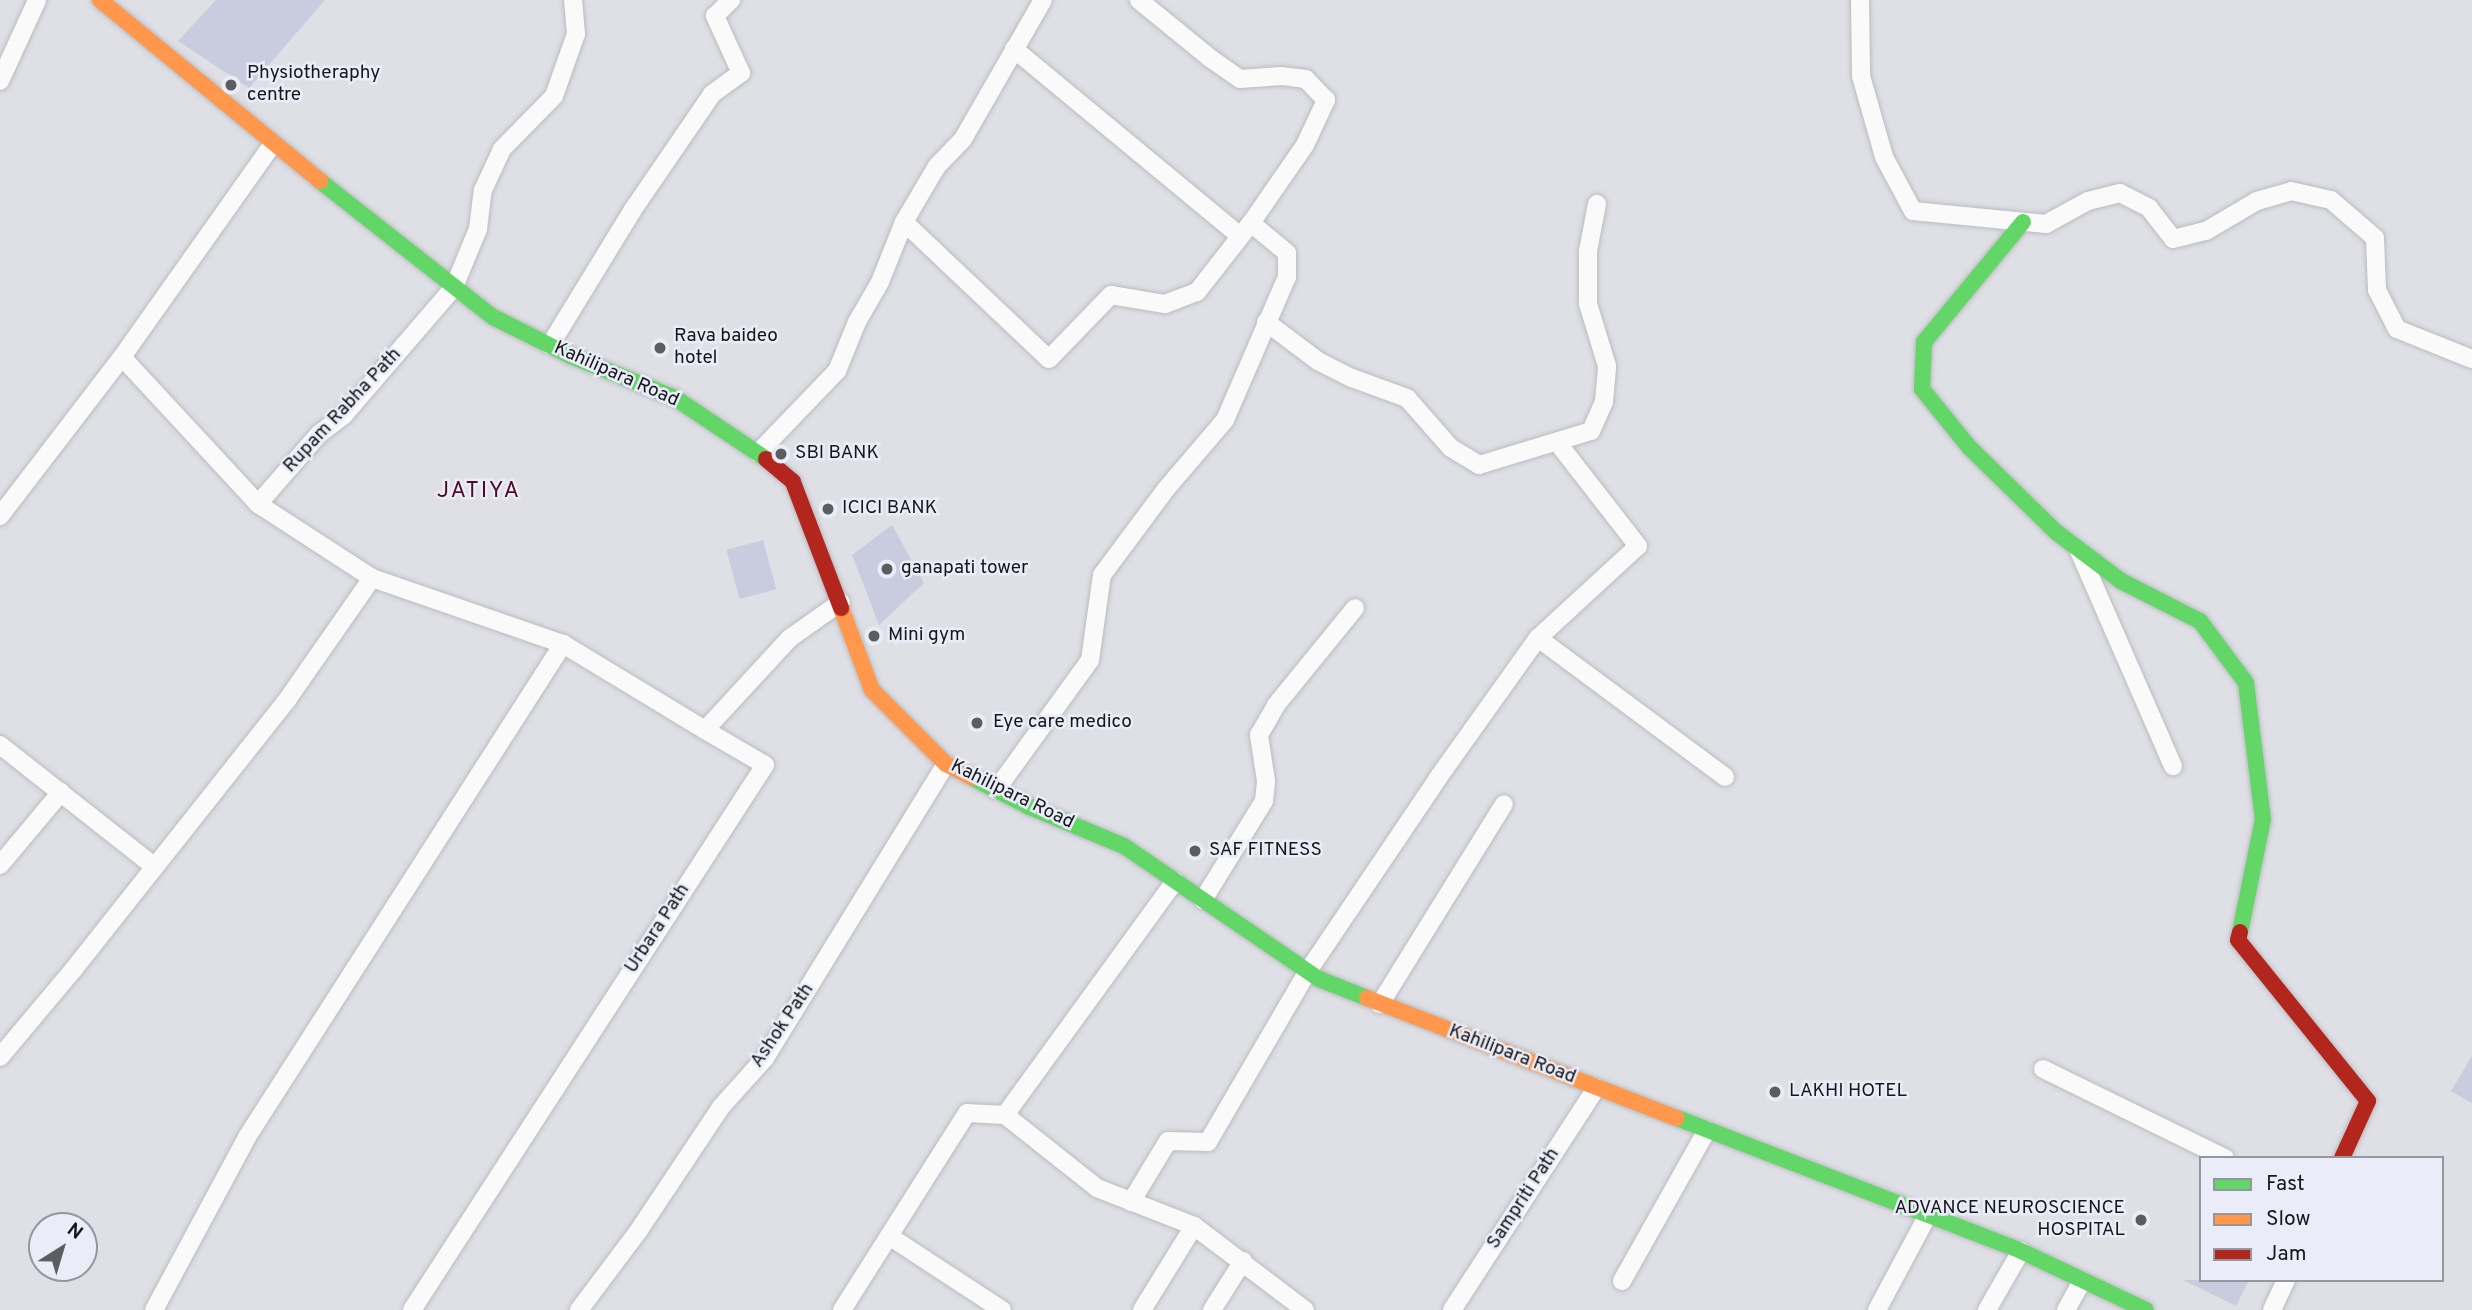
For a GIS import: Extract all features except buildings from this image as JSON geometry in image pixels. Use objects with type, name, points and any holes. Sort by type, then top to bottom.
[{"type":"main road","name":"Kahilipara Road","points":[[100,0],[273,144],[493,317],[550,345],[675,398],[758,453],[793,482],[841,602],[841,612],[872,690],[946,764],[996,790],[1124,846],[1308,971],[1380,1004],[2021,1251],[2146,1310]]},
{"type":"main road","points":[[2023,222],[1924,342],[1922,389],[1969,447],[2056,532],[2121,581],[2200,621],[2246,684],[2263,819],[2238,940],[2368,1101],[2343,1156]]},
{"type":"street","points":[[0,81],[37,0]]},
{"type":"street","name":"Rupam Rabha Path","points":[[258,504],[319,434],[344,415],[454,287],[478,229],[483,190],[502,149],[554,96],[576,34],[573,0]]},
{"type":"street","points":[[550,345],[632,211],[712,94],[741,73],[715,16],[731,0]]},
{"type":"street","points":[[758,453],[837,371],[857,322],[880,282],[904,222],[937,166],[963,139],[1043,0]]},
{"type":"street","points":[[904,222],[1049,359],[1111,295],[1165,304],[1197,292],[1304,145],[1326,100],[1306,79],[1282,76],[1240,79],[1139,0]]},
{"type":"street","points":[[1860,0],[1861,76],[1884,157],[1913,211],[2046,224],[2088,201],[2120,193],[2149,208],[2174,239],[2206,231],[2257,201],[2291,191],[2331,200],[2375,238],[2377,290],[2396,329],[2472,359]]},
{"type":"street","points":[[996,790],[1090,660],[1102,575],[1166,489],[1225,420],[1287,276],[1287,253],[1245,229],[1014,49]]},
{"type":"street","points":[[0,516],[122,357],[273,144]]},
{"type":"street","points":[[1266,322],[1318,361],[1407,398],[1451,448],[1479,465],[1591,431],[1604,402],[1607,366],[1588,304],[1588,251],[1597,204]]},
{"type":"street","points":[[122,357],[258,504],[372,578],[564,644],[705,730],[790,638],[841,602]]},
{"type":"street","points":[[1131,1202],[1168,1141],[1208,1142],[1308,971],[1438,778],[1538,638],[1638,546],[1557,442]]},
{"type":"street","points":[[2078,549],[2172,766]]},
{"type":"street","points":[[0,1057],[287,700],[372,578]]},
{"type":"street","points":[[1202,900],[1264,801],[1266,781],[1259,735],[1276,705],[1355,608]]},
{"type":"street","points":[[1538,638],[1725,777]]},
{"type":"street","points":[[154,1310],[247,1137],[564,644]]},
{"type":"street","name":"Urbara Path","points":[[412,1310],[765,765],[705,730]]},
{"type":"street","points":[[0,745],[155,867]]},
{"type":"street","name":"Ashok Path","points":[[579,1310],[639,1230],[721,1107],[765,1058],[946,764]]},
{"type":"street","points":[[0,865],[61,792]]},
{"type":"street","points":[[1380,1004],[1504,804]]},
{"type":"street","points":[[1005,1115],[1175,881]]},
{"type":"street","points":[[2043,1069],[2221,1156]]},
{"type":"street","name":"Sampriti Path","points":[[1452,1310],[1597,1088]]},
{"type":"street","points":[[842,1310],[967,1113],[1005,1115],[1097,1188],[1194,1227],[1243,1261],[1305,1310]]},
{"type":"street","points":[[1622,1281],[1707,1130]]},
{"type":"street","points":[[1877,1310],[1928,1215]]},
{"type":"street","points":[[1142,1310],[1194,1227]]},
{"type":"street","points":[[889,1236],[1002,1310]]},
{"type":"street","points":[[1987,1310],[2021,1251]]},
{"type":"street","points":[[1212,1310],[1243,1261]]},
{"type":"street","points":[[2066,1310],[2082,1281]]},
{"type":"street","points":[[2272,1310],[2285,1282]]},
{"type":"traffic: fast","points":[[320,181],[493,317],[571,356],[675,398],[766,459]]},
{"type":"traffic: fast","points":[[2023,222],[1924,342],[1922,389],[1969,447],[2056,532],[2121,581],[2200,621],[2246,683],[2263,819],[2240,932]]},
{"type":"traffic: fast","points":[[973,778],[1030,807],[1124,846],[1319,979],[1367,998]]},
{"type":"traffic: fast","points":[[1677,1118],[2021,1251],[2146,1310]]},
{"type":"traffic: slow","points":[[100,0],[320,181]]},
{"type":"traffic: slow","points":[[841,608],[872,690],[946,764],[973,778]]},
{"type":"traffic: slow","points":[[1367,998],[1677,1118]]},
{"type":"traffic: jam","points":[[766,459],[793,482],[841,608]]},
{"type":"traffic: jam","points":[[2240,932],[2238,940],[2368,1101],[2343,1156]]},
{"type":"place","name":"Physiotheraphy centre","points":[[231,85]]},
{"type":"place","name":"Rava baideo hotel","points":[[660,348]]},
{"type":"place","name":"SBI BANK","points":[[781,454]]},
{"type":"place","name":"ICICI BANK","points":[[828,509]]},
{"type":"place","name":"ganapati tower","points":[[887,569]]},
{"type":"place","name":"Mini gym","points":[[874,636]]},
{"type":"place","name":"Eye care medico","points":[[977,723]]},
{"type":"place","name":"SAF FITNESS","points":[[1195,851]]},
{"type":"place","name":"LAKHI HOTEL","points":[[1775,1092]]},
{"type":"place","name":"ADVANCE NEUROSCIENCE HOSPITAL","points":[[2141,1220]]},
{"type":"district","name":"JATIYA","points":[[479,492]]}]
